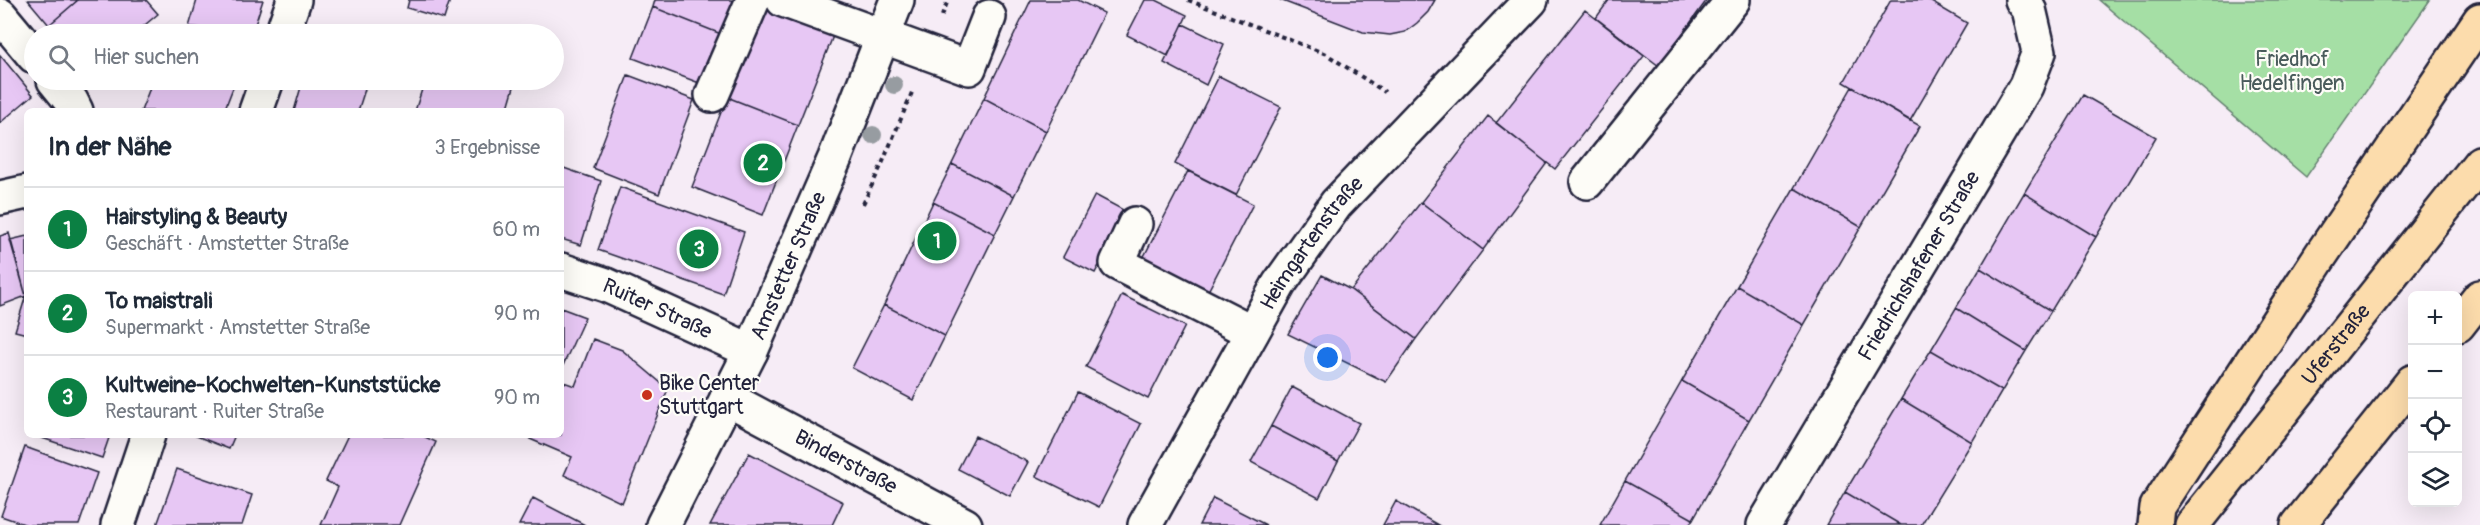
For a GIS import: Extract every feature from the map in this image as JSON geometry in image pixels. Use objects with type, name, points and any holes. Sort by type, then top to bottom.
[{"type":"highway","points":[[2155,525],[2157,507],[2315,265],[2480,20]]},
{"type":"highway","name":"Uferstraße","points":[[2192,525],[2480,163]]},
{"type":"highway","points":[[2462,319],[2480,297]]},
{"type":"highway","points":[[2298,525],[2408,387]]},
{"type":"street","points":[[286,24],[294,0]]},
{"type":"street","points":[[712,95],[753,0]]},
{"type":"street","points":[[783,0],[969,68],[989,16]]},
{"type":"street","name":"Amstetter Straße","points":[[663,525],[751,351],[835,158],[897,0]]},
{"type":"street","name":"Heimgartenstraße","points":[[1145,525],[1279,284],[1336,204],[1531,0]]},
{"type":"street","points":[[1587,182],[1733,0]]},
{"type":"street","name":"Friedrichshafener Straße","points":[[1764,525],[2026,86],[2039,52],[2029,9],[2022,0]]},
{"type":"street","points":[[0,15],[24,44]]},
{"type":"street","points":[[62,90],[74,108]]},
{"type":"street","points":[[257,108],[263,90]]},
{"type":"street","points":[[0,198],[24,193]]},
{"type":"street","points":[[1136,224],[1117,263],[1252,332]]},
{"type":"street","name":"Ruiter Straße","points":[[564,271],[606,285],[751,351]]},
{"type":"street","name":"Binderstraße","points":[[727,398],[965,525]]},
{"type":"street","points":[[118,525],[147,438]]},
{"type":"path","points":[[1188,0],[1326,54],[1419,115]]},
{"type":"green space","name":"Friedhof Hedelfingen","points":[[2099,0],[2430,0],[2306,177]]},
{"type":"building","points":[[28,0],[78,0],[50,24]]},
{"type":"building","points":[[78,0],[146,0],[158,14],[146,24],[50,24]]},
{"type":"building","points":[[197,0],[263,0],[255,24],[190,24]]},
{"type":"building","points":[[409,0],[450,0],[444,19],[407,8]]},
{"type":"building","points":[[655,0],[734,0],[721,34],[653,7]]},
{"type":"building","points":[[1031,0],[1078,0],[1104,13],[1046,131],[984,98]]},
{"type":"building","points":[[1145,0],[1156,0],[1187,15],[1168,56],[1127,35]]},
{"type":"building","points":[[1280,0],[1435,0],[1428,12],[1417,23],[1405,32],[1390,35],[1363,32]]},
{"type":"building","points":[[1609,0],[1707,0],[1659,66],[1596,18]]},
{"type":"building","points":[[1891,0],[1928,0],[1967,23],[1910,121],[1844,82]]},
{"type":"building","points":[[653,7],[721,34],[702,84],[633,58]]},
{"type":"building","points":[[762,7],[833,36],[798,125],[727,97]]},
{"type":"building","points":[[1585,10],[1644,56],[1555,169],[1496,123]]},
{"type":"building","points":[[1183,24],[1224,44],[1206,85],[1164,63]]},
{"type":"building","points":[[0,55],[24,84],[24,90],[29,90],[33,95],[0,123]]},
{"type":"building","points":[[628,75],[694,100],[659,194],[593,168]]},
{"type":"building","points":[[1219,76],[1281,107],[1236,195],[1175,164]]},
{"type":"building","points":[[1852,87],[1920,126],[1861,227],[1794,188]]},
{"type":"building","points":[[149,90],[232,90],[225,108],[142,108]]},
{"type":"building","points":[[300,90],[365,90],[359,108],[295,108]]},
{"type":"building","points":[[422,90],[513,90],[508,108],[416,108]]},
{"type":"building","points":[[2083,95],[2156,137],[2096,237],[2024,193]]},
{"type":"building","points":[[727,97],[798,125],[763,215],[692,187]]},
{"type":"building","points":[[984,98],[1046,131],[1014,196],[952,164]]},
{"type":"building","points":[[1488,116],[1547,163],[1483,250],[1421,202]]},
{"type":"building","points":[[952,164],[1014,196],[995,234],[933,202]]},
{"type":"building","points":[[564,168],[601,181],[581,245],[564,240]]},
{"type":"building","points":[[1188,171],[1253,204],[1205,297],[1140,264]]},
{"type":"building","points":[[620,187],[744,232],[723,294],[598,250]]},
{"type":"building","points":[[1794,188],[1861,227],[1804,325],[1737,286]]},
{"type":"building","points":[[2024,193],[2096,237],[2051,311],[1980,268]]},
{"type":"building","points":[[1095,195],[1127,212],[1095,273],[1063,257]]},
{"type":"building","points":[[933,202],[995,234],[945,336],[884,305]]},
{"type":"building","points":[[1421,202],[1483,250],[1416,339],[1351,290]]},
{"type":"building","points":[[9,233],[24,289],[24,297],[0,306],[0,236]]},
{"type":"building","points":[[24,237],[24,289],[10,240]]},
{"type":"building","points":[[1980,268],[2051,311],[2026,351],[1956,308]]},
{"type":"building","points":[[1322,275],[1351,290],[1416,339],[1386,382],[1288,334]]},
{"type":"building","points":[[1737,286],[1804,325],[1749,420],[1682,381]]},
{"type":"building","points":[[1122,295],[1185,326],[1148,399],[1086,367]]},
{"type":"building","points":[[24,302],[24,333],[15,331]]},
{"type":"building","points":[[884,305],[945,336],[913,400],[852,368]]},
{"type":"building","points":[[1956,308],[2026,351],[2002,391],[1931,350]]},
{"type":"building","points":[[564,309],[585,317],[564,363]]},
{"type":"building","points":[[593,339],[622,350],[668,389],[622,503],[564,475],[572,457],[530,439],[564,438],[564,382],[575,386]]},
{"type":"building","points":[[1931,350],[2002,391],[1972,442],[1901,399]]},
{"type":"building","points":[[1682,381],[1749,420],[1693,519],[1625,481]]},
{"type":"building","points":[[1292,387],[1359,423],[1338,461],[1271,426]]},
{"type":"building","points":[[1078,392],[1141,424],[1099,507],[1036,476]]},
{"type":"building","points":[[1901,399],[1972,442],[1921,525],[1901,525],[1845,492]]},
{"type":"building","points":[[1271,426],[1338,461],[1319,498],[1251,462]]},
{"type":"building","points":[[975,436],[1028,462],[1010,496],[958,469]]},
{"type":"building","points":[[42,438],[109,438],[102,458]]},
{"type":"building","points":[[202,438],[234,438],[229,449]]},
{"type":"building","points":[[347,438],[427,438],[436,442],[399,525],[321,525],[338,487],[326,481]]},
{"type":"building","points":[[25,447],[97,473],[79,525],[27,525],[1,516]]},
{"type":"building","points":[[749,453],[843,502],[832,525],[710,525]]},
{"type":"building","points":[[177,469],[252,495],[242,525],[157,525]]},
{"type":"building","points":[[1625,481],[1693,519],[1689,525],[1600,525]]},
{"type":"building","points":[[1845,492],[1901,525],[1826,525]]},
{"type":"building","points":[[533,498],[585,525],[519,525]]},
{"type":"building","points":[[1213,498],[1266,525],[1199,525]]},
{"type":"building","points":[[1396,501],[1438,525],[1383,525]]},
{"type":"place","name":"To maistrali","points":[[763,163]]},
{"type":"place","name":"Hairstyling & Beauty","points":[[937,241]]},
{"type":"place","name":"Kultweine-Kochwelten-Kunststücke","points":[[699,249]]},
{"type":"place","name":"Bike Center Stuttgart","points":[[647,395]]}]
